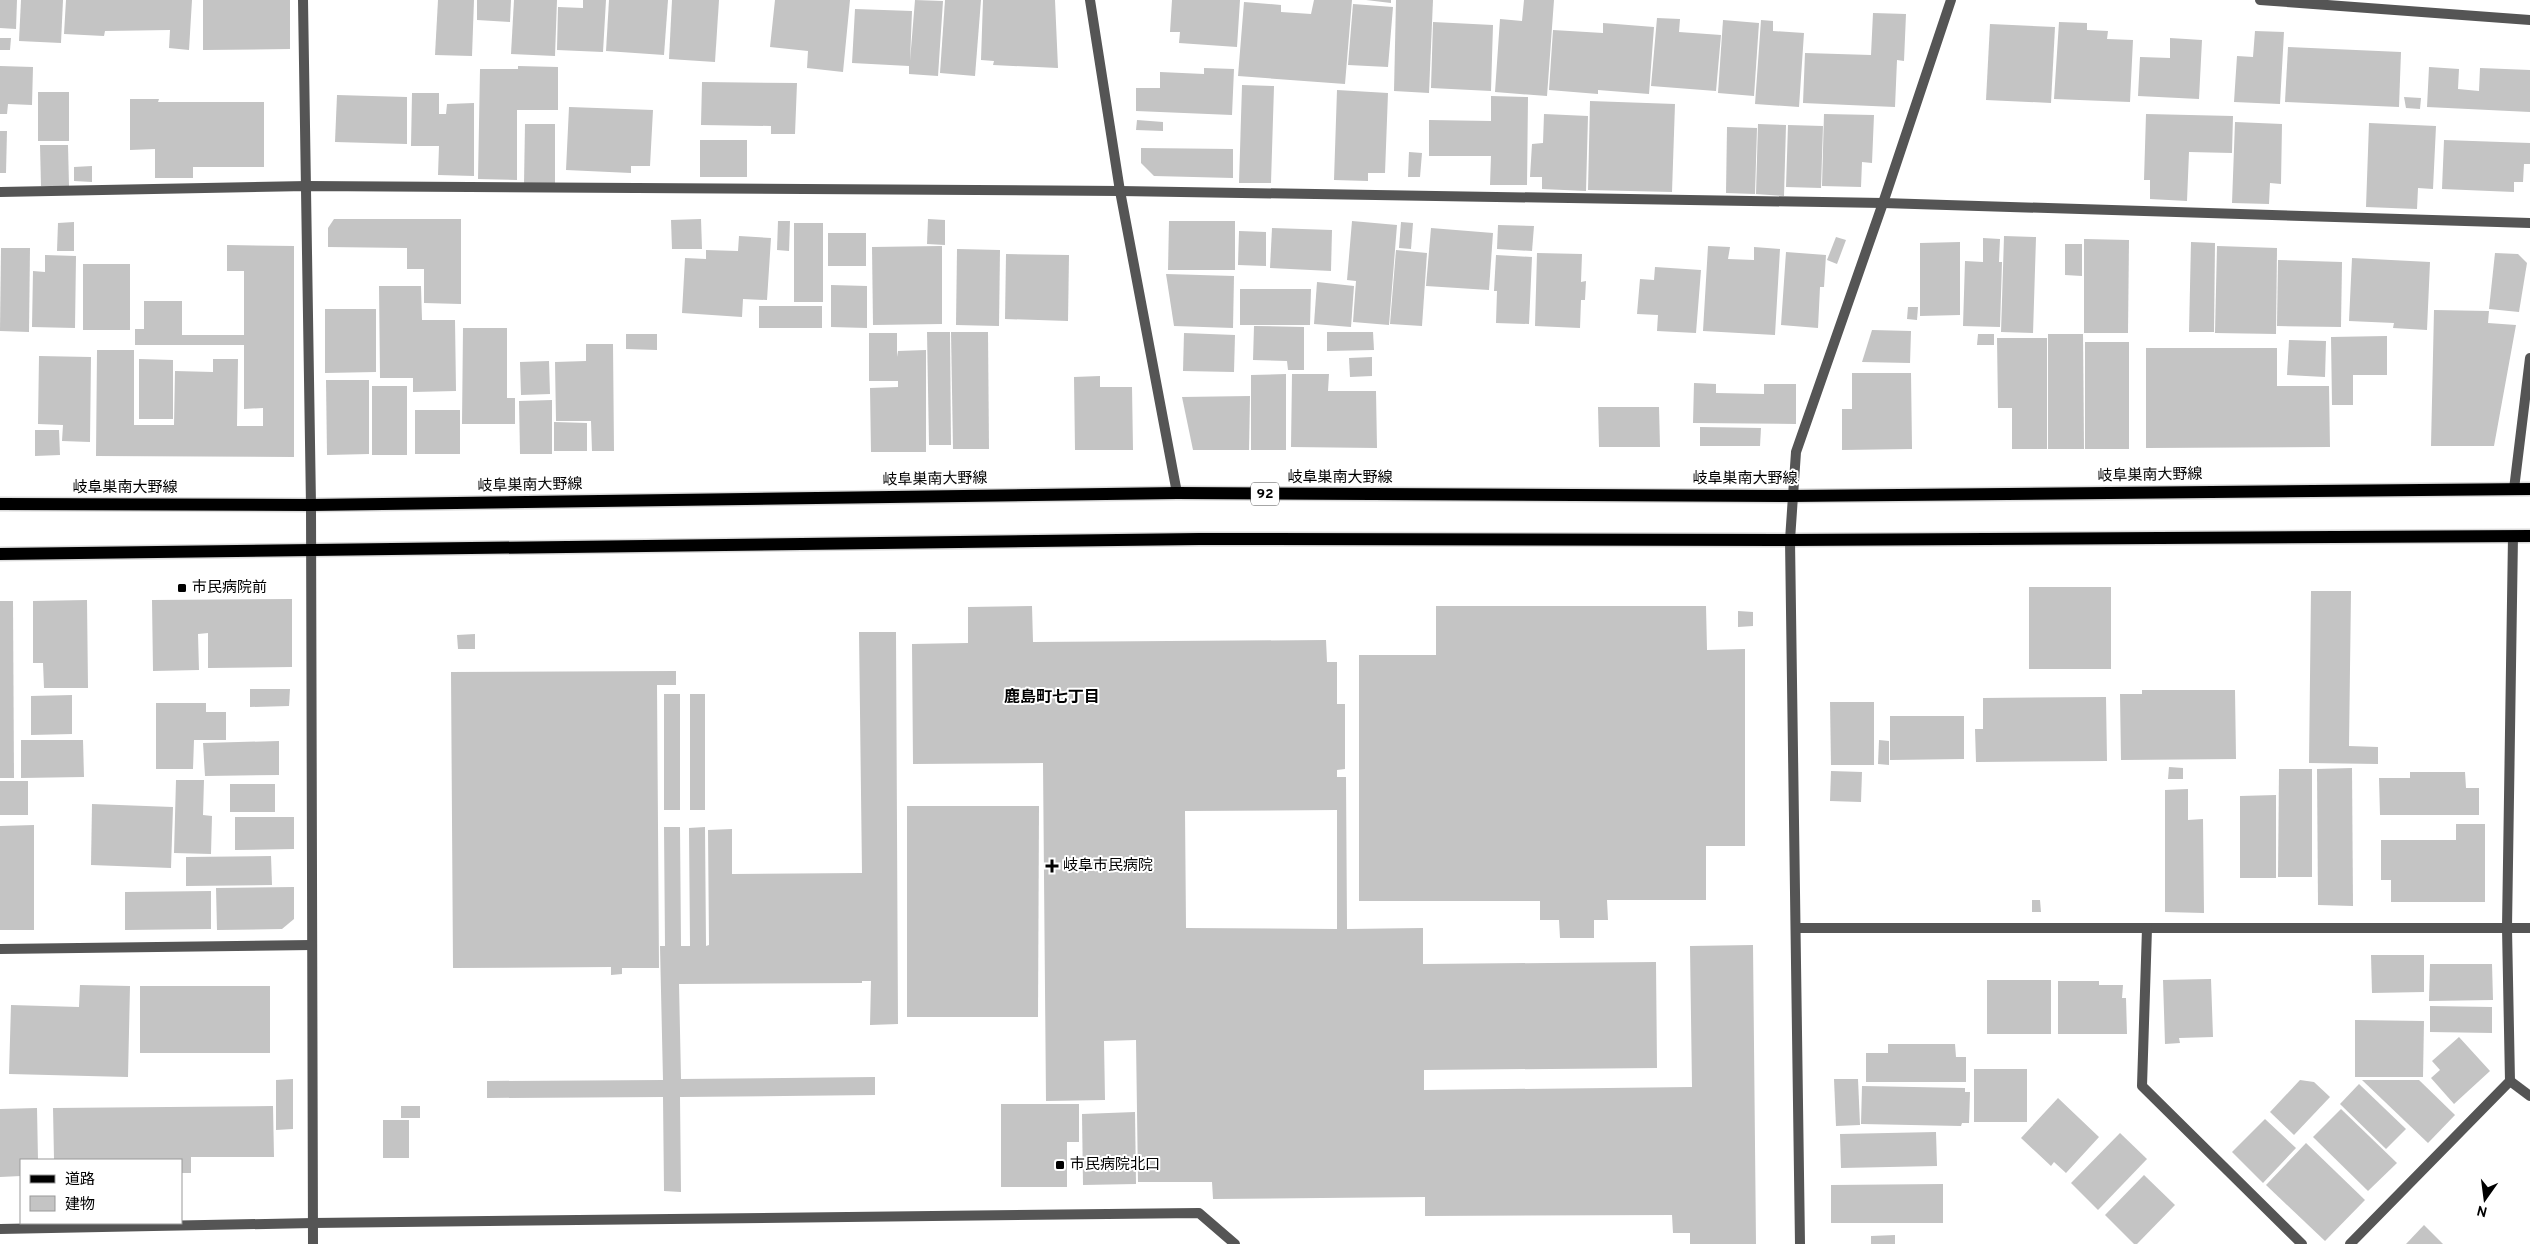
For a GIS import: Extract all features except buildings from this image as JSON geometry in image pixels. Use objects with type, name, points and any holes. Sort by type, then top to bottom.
[{"type":"main road","name":"岐阜巣南大野線","points":[[0,504],[311,505],[1177,493],[1791,496],[2530,489]]},
{"type":"main road","points":[[0,554],[1189,539],[1790,540],[2530,536]]},
{"type":"street","points":[[303,0],[311,505],[313,1244]]},
{"type":"street","points":[[1090,0],[1120,191],[1177,493]]},
{"type":"street","points":[[1800,1244],[1790,540],[1791,496],[1796,452],[1883,203],[1951,0]]},
{"type":"street","points":[[2260,0],[2530,20]]},
{"type":"street","points":[[0,192],[307,186],[1120,191],[1883,203],[2530,223]]},
{"type":"street","points":[[2514,489],[2530,358]]},
{"type":"street","points":[[2350,1244],[2510,1081],[2507,928],[2513,536]]},
{"type":"street","points":[[1797,928],[2530,928]]},
{"type":"street","points":[[2147,928],[2142,1086],[2302,1244]]},
{"type":"street","points":[[0,949],[312,945]]},
{"type":"street","points":[[2510,1081],[2530,1096]]},
{"type":"street","points":[[0,1228],[313,1222],[1199,1214],[1235,1244]]},
{"type":"place","name":"市民病院前","points":[[182,588]]},
{"type":"place","name":"岐阜市民病院","points":[[1052,866]]},
{"type":"place","name":"市民病院北口","points":[[1060,1165]]},
{"type":"district","name":"鹿島町七丁目","points":[[1052,698]]}]
